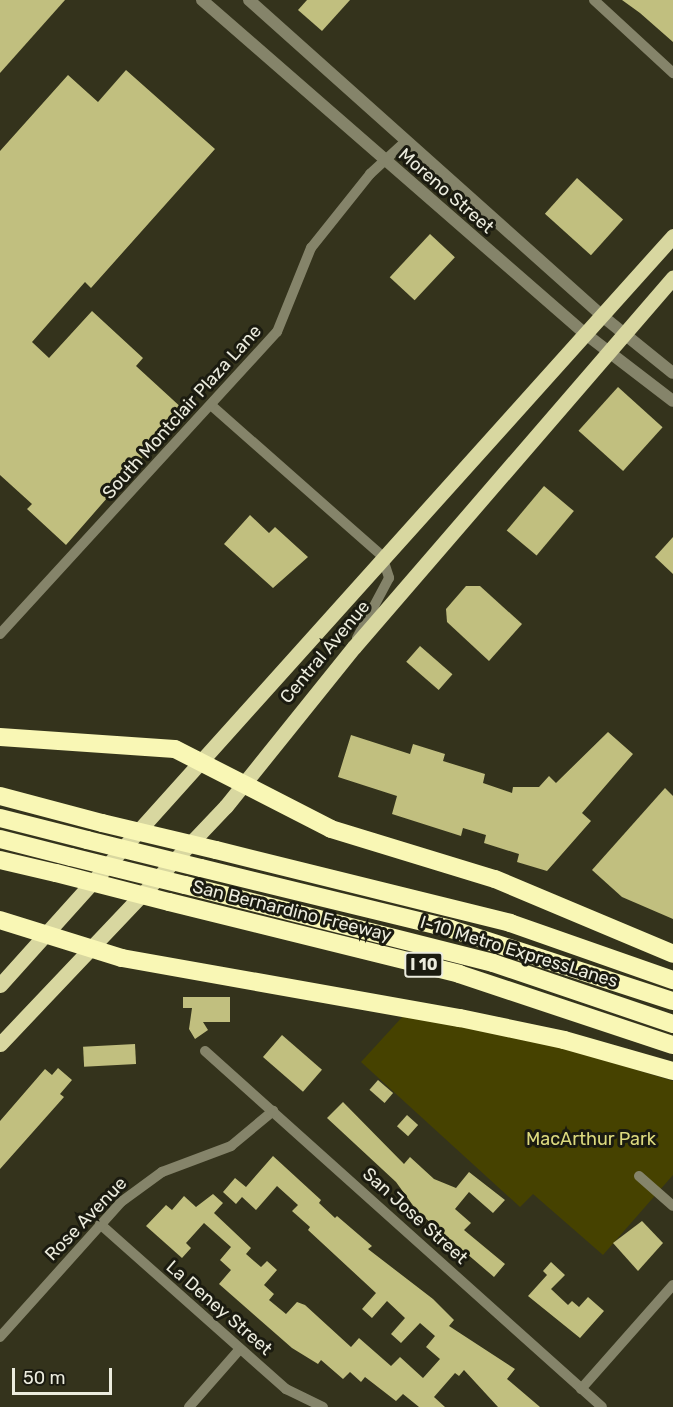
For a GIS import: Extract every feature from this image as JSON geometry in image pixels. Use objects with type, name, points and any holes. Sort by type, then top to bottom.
[{"type":"highway","points":[[0,737],[156,746],[199,761],[331,829],[495,879],[673,954]]},
{"type":"highway","points":[[0,796],[510,923],[673,980]]},
{"type":"highway","name":"I-10 Metro ExpressLanes","points":[[0,818],[474,936],[673,1001]]},
{"type":"highway","name":"I-10 Metro ExpressLanes","points":[[0,839],[493,963],[673,1024]]},
{"type":"highway","name":"San Bernardino Freeway","points":[[0,860],[480,980],[673,1045]]},
{"type":"highway","points":[[0,920],[87,950],[460,1018],[564,1040],[673,1071]]},
{"type":"main road","name":"Central Avenue","points":[[0,985],[42,934],[583,332],[673,236]]},
{"type":"main road","name":"Central Avenue","points":[[0,1044],[244,784],[354,647],[673,278]]},
{"type":"street","name":"Moreno Street","points":[[202,0],[383,161],[583,332],[673,401]]},
{"type":"street","name":"Moreno Street","points":[[249,0],[601,315],[673,373]]},
{"type":"street","points":[[594,0],[673,73]]},
{"type":"street","name":"South Montclair Plaza Lane","points":[[0,634],[212,406],[277,332],[311,248],[383,161],[406,141]]},
{"type":"street","points":[[212,406],[382,556],[389,578],[354,647]]},
{"type":"street","name":"San Jose Street","points":[[205,1051],[602,1407]]},
{"type":"street","name":"Rose Avenue","points":[[0,1337],[99,1224],[143,1185],[162,1172],[231,1146],[273,1111]]},
{"type":"street","points":[[639,1176],[673,1206]]},
{"type":"street","name":"La Deney Street","points":[[99,1224],[286,1389],[323,1407]]},
{"type":"street","points":[[581,1389],[673,1285]]},
{"type":"street","points":[[189,1407],[240,1349]]},
{"type":"green space","name":"MacArthur Park","points":[[404,1015],[568,1049],[673,1081],[673,1175],[603,1255],[533,1194],[520,1207],[361,1062]]},
{"type":"building","points":[[0,0],[65,0],[0,73]]},
{"type":"building","points":[[307,0],[350,0],[322,31],[298,10]]},
{"type":"building","points":[[622,0],[673,0],[673,42],[640,13]]},
{"type":"building","points":[[126,70],[215,149],[91,288],[85,282],[32,342],[49,358],[92,311],[143,358],[136,366],[184,410],[66,545],[27,509],[32,504],[0,475],[0,151],[68,75],[98,102]]},
{"type":"building","points":[[577,178],[623,219],[591,255],[545,214]]},
{"type":"building","points":[[430,234],[455,257],[415,300],[390,277]]},
{"type":"building","points":[[618,387],[663,427],[623,471],[579,431]]},
{"type":"building","points":[[544,486],[574,511],[537,555],[507,530]]},
{"type":"building","points":[[250,515],[269,533],[275,527],[308,557],[273,588],[224,544]]},
{"type":"building","points":[[673,537],[673,574],[655,557]]},
{"type":"building","points":[[466,586],[480,586],[522,624],[489,661],[447,622],[446,609]]},
{"type":"building","points":[[420,646],[452,674],[439,690],[406,662]]},
{"type":"building","points":[[608,732],[633,754],[582,813],[591,821],[547,871],[517,862],[519,854],[484,843],[486,835],[463,828],[461,836],[392,814],[397,796],[338,777],[351,735],[410,754],[413,744],[445,754],[443,761],[485,774],[483,783],[512,793],[513,787],[539,787],[549,776],[556,783]]},
{"type":"building","points":[[665,788],[673,796],[673,919],[622,897],[592,870]]},
{"type":"building","points":[[183,997],[230,997],[230,1022],[203,1022],[208,1030],[195,1039],[189,1029],[192,1008],[183,1008]]},
{"type":"building","points":[[282,1035],[322,1070],[303,1092],[263,1057]]},
{"type":"building","points":[[135,1044],[136,1064],[84,1067],[83,1047]]},
{"type":"building","points":[[58,1068],[72,1080],[60,1094],[64,1097],[0,1169],[0,1121],[45,1069],[52,1075]]},
{"type":"building","points":[[378,1080],[393,1093],[385,1103],[369,1090]]},
{"type":"building","points":[[343,1102],[404,1164],[410,1157],[434,1179],[456,1188],[469,1172],[505,1200],[493,1213],[469,1192],[455,1209],[471,1223],[464,1230],[505,1264],[494,1277],[417,1211],[396,1182],[327,1118]]},
{"type":"building","points":[[407,1115],[418,1125],[408,1136],[397,1126]]},
{"type":"building","points":[[273,1156],[321,1200],[319,1203],[335,1218],[337,1216],[372,1246],[368,1249],[433,1299],[454,1320],[449,1326],[515,1369],[507,1379],[540,1407],[498,1407],[464,1370],[459,1376],[455,1373],[434,1397],[445,1407],[419,1407],[403,1394],[396,1401],[365,1377],[361,1382],[350,1372],[343,1379],[321,1360],[318,1364],[292,1348],[219,1284],[231,1270],[220,1260],[231,1247],[204,1223],[186,1243],[191,1248],[182,1258],[146,1226],[166,1205],[172,1210],[184,1196],[196,1207],[213,1194],[223,1203],[214,1213],[251,1248],[246,1254],[261,1267],[267,1261],[277,1270],[264,1285],[274,1294],[269,1300],[286,1314],[297,1302],[305,1305],[351,1347],[359,1338],[391,1366],[400,1357],[423,1378],[440,1359],[426,1347],[435,1336],[420,1323],[401,1343],[391,1334],[405,1318],[387,1301],[372,1318],[362,1309],[376,1293],[308,1230],[310,1227],[292,1211],[298,1205],[277,1186],[256,1210],[242,1197],[236,1204],[223,1192],[235,1178],[246,1187]]},
{"type":"building","points":[[642,1221],[663,1243],[638,1271],[613,1243]]},
{"type":"building","points":[[551,1262],[565,1275],[551,1289],[568,1305],[572,1301],[579,1307],[588,1297],[604,1311],[580,1338],[528,1296],[547,1275],[543,1271]]}]
